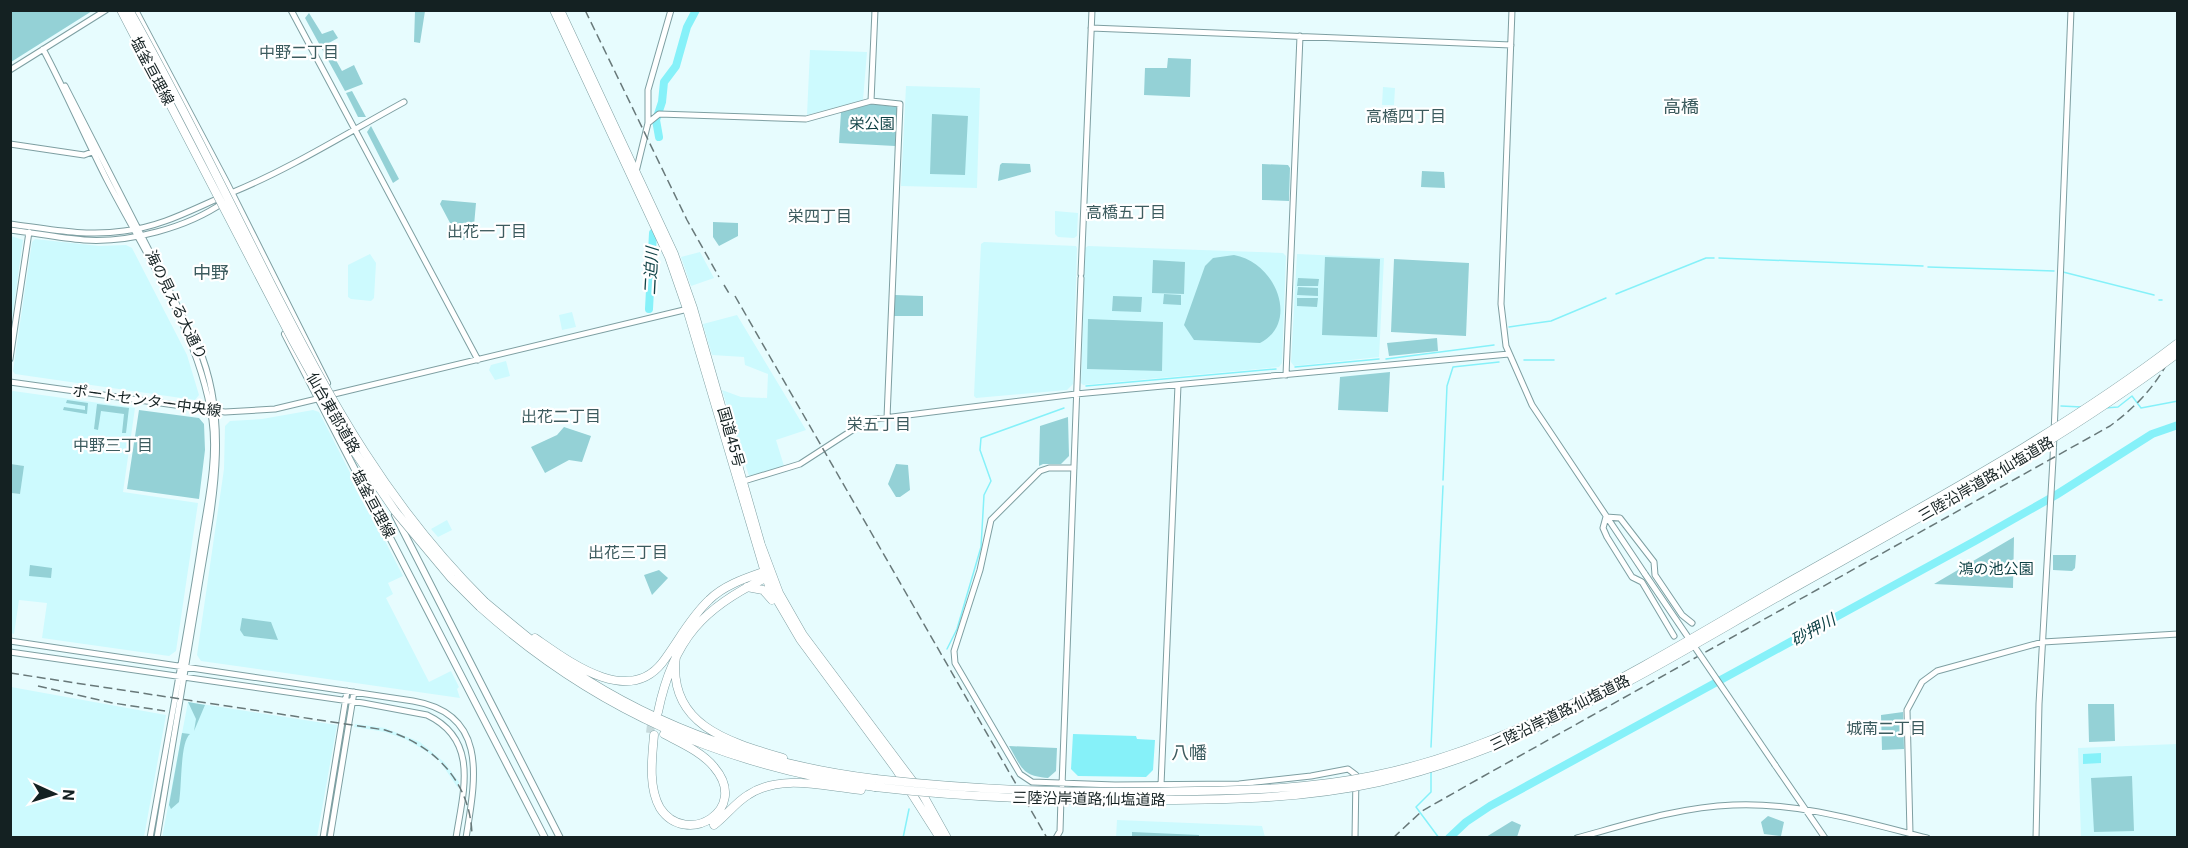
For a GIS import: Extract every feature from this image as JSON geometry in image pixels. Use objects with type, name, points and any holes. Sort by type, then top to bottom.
[{"type":"highway","name":"仙台東部道路","points":[[120,10],[292,339],[354,451],[409,529],[484,604],[548,662],[595,693],[655,716]]},
{"type":"highway","name":"仙台東部道路","points":[[129,10],[298,337],[360,447],[422,535],[484,604],[525,636],[570,669],[655,716]]},
{"type":"highway","name":"国道45号","points":[[554,10],[634,180],[690,309],[744,481],[767,574],[803,635],[917,786],[947,837]]},
{"type":"highway","name":"国道45号","points":[[560,10],[675,254],[767,574],[786,617],[903,779],[940,837]]},
{"type":"highway","name":"三陸沿岸道路;仙塩道路","points":[[875,784],[1105,793],[1245,790],[1344,781],[1437,759],[1533,721],[1610,683],[1974,479],[2065,423],[2145,368],[2178,342]]},
{"type":"highway","name":"三陸沿岸道路;仙塩道路","points":[[655,716],[718,751],[756,764],[795,774],[938,793],[1105,801],[1247,798],[1315,793],[1375,783],[1469,756],[1573,710],[1977,486],[2135,385],[2178,354]]},
{"type":"highway","points":[[484,604],[574,663],[611,679],[628,681],[642,678],[661,664],[682,631],[709,599],[722,590],[767,574]]},
{"type":"highway","points":[[655,716],[676,656],[702,618],[717,604],[767,574]]},
{"type":"highway","points":[[746,587],[763,590],[786,617]]},
{"type":"highway","points":[[655,716],[673,645]]},
{"type":"highway","points":[[676,656],[675,681],[678,697],[691,716],[704,726],[777,756],[875,784]]},
{"type":"highway","points":[[595,693],[619,711],[693,751],[715,768],[722,779],[725,798],[720,811],[706,824],[692,828],[681,826],[661,810],[655,794],[652,775],[652,734],[648,766],[651,798],[658,815],[679,830],[692,832],[706,830],[747,795],[770,785],[875,784]]},
{"type":"main road","name":"塩釜亘理線","points":[[120,10],[150,63],[318,399],[544,837]]},
{"type":"main road","name":"塩釜亘理線","points":[[135,10],[234,193],[333,394],[560,837]]},
{"type":"street","points":[[10,70],[106,10]]},
{"type":"street","points":[[291,10],[478,360]]},
{"type":"street","points":[[634,180],[648,123],[648,90],[671,10]]},
{"type":"street","points":[[871,101],[875,10]]},
{"type":"street","points":[[1056,837],[1060,831],[1092,10]]},
{"type":"street","points":[[1512,10],[1501,304],[1509,354],[1532,405],[1825,837]]},
{"type":"street","points":[[2036,837],[2071,10]]},
{"type":"street","points":[[1091,28],[1511,45]]},
{"type":"street","points":[[1286,375],[1300,36]]},
{"type":"street","points":[[43,50],[92,152],[137,232]]},
{"type":"street","name":"海の見える大通り","points":[[50,62],[202,357],[212,411],[216,468],[182,677]]},
{"type":"street","points":[[648,123],[657,115],[806,119],[871,101],[900,104],[887,418]]},
{"type":"street","points":[[10,230],[85,240],[137,232],[190,219],[404,102]]},
{"type":"street","points":[[10,144],[84,155],[92,152]]},
{"type":"street","points":[[10,224],[92,233],[137,232]]},
{"type":"street","points":[[10,359],[29,232]]},
{"type":"street","name":"ポートセンター中央線","points":[[10,382],[212,411],[264,411],[690,309]]},
{"type":"street","points":[[744,481],[800,464],[862,423],[887,418],[1076,394],[1509,354]]},
{"type":"street","points":[[1161,785],[1178,385]]},
{"type":"street","points":[[1074,468],[1049,468],[1040,471],[991,520],[980,570],[954,657],[1020,774],[1032,783],[1161,785],[1270,782],[1348,769],[1356,775],[1355,837]]},
{"type":"street","points":[[1606,517],[1620,518],[1653,562],[1655,575],[1682,615],[1692,623]]},
{"type":"street","points":[[1606,517],[1603,528],[1607,537],[1632,577],[1642,582],[1674,636]]},
{"type":"street","points":[[1910,833],[1907,710],[1922,682],[1937,671],[2043,642],[2178,634]]},
{"type":"street","points":[[10,641],[423,702],[442,711],[460,727],[469,741],[475,762],[474,787],[466,837]]},
{"type":"street","points":[[10,652],[350,701],[427,715],[436,719],[455,737],[463,755],[465,774],[456,837]]},
{"type":"street","points":[[150,837],[182,677]]},
{"type":"street","points":[[157,837],[182,677]]},
{"type":"street","points":[[330,837],[351,691]]},
{"type":"street","points":[[323,837],[350,701]]},
{"type":"street","points":[[1577,837],[1701,808],[1735,805],[1805,810],[1927,837]]},
{"type":"shaded area","points":[[810,50],[867,52],[863,100],[807,115]]},
{"type":"shaded area","points":[[906,86],[980,88],[977,188],[901,186]]},
{"type":"shaded area","points":[[1383,87],[1395,88],[1394,105],[1382,105]]},
{"type":"shaded area","points":[[1055,211],[1078,213],[1077,236],[1074,238],[1058,237],[1055,234]]},
{"type":"shaded area","points":[[10,236],[23,240],[11,327]]},
{"type":"shaded area","points":[[35,239],[99,246],[126,245],[132,248],[187,355],[199,395],[195,400],[15,374],[13,371],[32,242]]},
{"type":"shaded area","points":[[984,242],[1076,246],[1073,384],[1067,390],[976,398],[974,396],[981,244]]},
{"type":"shaded area","points":[[1088,246],[1283,253],[1286,256],[1282,363],[1279,367],[1083,385],[1081,383],[1085,248]]},
{"type":"shaded area","points":[[700,252],[714,278],[691,286],[681,257]]},
{"type":"shaded area","points":[[370,254],[376,263],[374,298],[371,301],[351,299],[348,297],[348,265]]},
{"type":"shaded area","points":[[1297,254],[1384,258],[1379,357],[1294,366],[1291,362]]},
{"type":"shaded area","points":[[572,312],[576,327],[562,330],[559,315]]},
{"type":"shaded area","points":[[737,315],[806,430],[776,440],[784,466],[749,476],[722,390],[741,397],[767,398],[768,374],[745,365],[744,357],[712,355],[703,324]]},
{"type":"shaded area","points":[[506,361],[510,376],[495,380],[489,370],[491,365]]},
{"type":"shaded area","points":[[13,391],[135,408],[123,492],[198,503],[176,651],[169,656],[42,638],[47,603],[19,600],[14,634],[11,633],[10,493],[20,494],[23,466],[11,464],[10,393]]},
{"type":"shaded area","points":[[313,410],[319,412],[403,576],[388,583],[393,594],[386,598],[429,682],[451,671],[459,687],[457,689],[460,698],[201,661],[197,655],[224,469],[225,426],[230,421],[262,419]]},
{"type":"shaded area","points":[[447,520],[452,530],[438,537],[431,529]]},
{"type":"shaded area","points":[[11,687],[166,715],[144,837],[11,837]]},
{"type":"shaded area","points":[[188,702],[337,725],[317,837],[162,838]]},
{"type":"shaded area","points":[[355,724],[385,728],[420,742],[444,762],[459,782],[458,788],[439,760],[426,751],[405,739],[385,732],[354,727]]},
{"type":"shaded area","points":[[1073,734],[1136,736],[1137,739],[1155,740],[1153,770],[1146,777],[1078,776],[1071,769]]},
{"type":"shaded area","points":[[2177,744],[2177,837],[2081,837],[2078,748]]},
{"type":"shaded area","points":[[2101,753],[2101,763],[2083,764],[2083,754]]},
{"type":"shaded area","points":[[1117,820],[1262,826],[1265,837],[1116,838]]},
{"type":"green space","points":[[11,10],[92,10],[92,11],[11,62]]},
{"type":"green space","points":[[415,11],[425,11],[420,43],[414,42]]},
{"type":"green space","points":[[309,13],[322,34],[333,30],[338,38],[327,44],[342,71],[354,65],[363,84],[345,91],[305,18]]},
{"type":"green space","points":[[1168,58],[1191,59],[1190,97],[1144,95],[1145,68],[1167,68]]},
{"type":"green space","points":[[352,91],[366,117],[358,117],[346,93]]},
{"type":"green space","name":"栄公園","points":[[871,104],[897,107],[895,146],[839,143],[841,112]]},
{"type":"green space","points":[[932,114],[968,116],[965,175],[930,174]]},
{"type":"green space","points":[[371,126],[399,179],[393,183],[367,132]]},
{"type":"green space","points":[[1002,163],[1030,164],[1031,172],[998,181]]},
{"type":"green space","points":[[1262,164],[1288,165],[1290,168],[1289,201],[1262,200]]},
{"type":"green space","points":[[1422,171],[1444,172],[1445,188],[1421,187]]},
{"type":"green space","points":[[442,200],[476,203],[473,237],[463,240],[458,238],[440,204]]},
{"type":"green space","points":[[713,222],[738,223],[738,236],[719,246],[713,237]]},
{"type":"green space","points":[[1234,255],[1249,260],[1271,281],[1278,294],[1279,322],[1272,334],[1260,343],[1194,340],[1184,325],[1205,266],[1213,258]]},
{"type":"green space","points":[[1325,257],[1380,259],[1377,337],[1322,335]]},
{"type":"green space","points":[[1394,259],[1469,263],[1466,336],[1391,332]]},
{"type":"green space","points":[[1153,260],[1185,262],[1184,294],[1152,293]]},
{"type":"green space","points":[[1298,278],[1319,279],[1318,286],[1297,286]]},
{"type":"green space","points":[[1298,287],[1318,288],[1318,296],[1297,295]]},
{"type":"green space","points":[[1164,294],[1181,295],[1181,305],[1163,304]]},
{"type":"green space","points":[[895,295],[923,296],[923,316],[894,316]]},
{"type":"green space","points":[[1113,296],[1142,297],[1141,312],[1112,311]]},
{"type":"green space","points":[[1297,298],[1318,298],[1317,307],[1297,306]]},
{"type":"green space","points":[[1088,319],[1163,322],[1162,371],[1087,369]]},
{"type":"green space","points":[[1437,338],[1438,351],[1389,356],[1387,343]]},
{"type":"green space","points":[[1390,372],[1388,412],[1338,410],[1340,377]]},
{"type":"green space","points":[[67,400],[88,403],[87,414],[63,410],[64,407],[85,410],[85,406],[66,403]]},
{"type":"green space","points":[[97,404],[129,408],[126,433],[122,433],[124,414],[101,411],[98,430],[94,429]]},
{"type":"green space","points":[[139,410],[199,418],[204,424],[205,450],[199,499],[127,489]]},
{"type":"green space","points":[[1068,417],[1069,456],[1061,464],[1039,466],[1040,426]]},
{"type":"green space","points":[[564,427],[591,436],[582,462],[569,460],[545,473],[531,447],[557,435]]},
{"type":"green space","points":[[11,464],[24,466],[20,494],[11,493]]},
{"type":"green space","points":[[896,464],[908,465],[910,490],[900,497],[896,497],[888,484]]},
{"type":"green space","name":"鴻の池公園","points":[[2014,537],[2013,588],[1934,584]]},
{"type":"green space","points":[[2053,555],[2076,555],[2075,568],[2072,571],[2053,570]]},
{"type":"green space","points":[[30,565],[52,568],[51,578],[29,576]]},
{"type":"green space","points":[[659,570],[668,578],[652,595],[644,575]]},
{"type":"green space","points":[[242,618],[271,622],[278,640],[244,636],[240,630]]},
{"type":"green space","points":[[188,702],[205,705],[194,731],[196,719]]},
{"type":"green space","points":[[2088,704],[2114,704],[2115,741],[2089,742]]},
{"type":"green space","points":[[1903,712],[1904,749],[1882,750],[1881,715]]},
{"type":"green space","points":[[182,733],[190,734],[184,746],[179,802],[171,809],[169,805]]},
{"type":"green space","points":[[1009,746],[1057,748],[1056,771],[1048,778],[1028,773],[1020,765]]},
{"type":"green space","points":[[2132,776],[2134,831],[2094,832],[2091,778]]},
{"type":"green space","points":[[1768,816],[1784,822],[1781,836],[1764,834],[1761,822]]},
{"type":"green space","points":[[1512,821],[1521,825],[1517,837],[1486,837]]},
{"type":"green space","points":[[1132,832],[1199,835],[1199,837],[1132,837]]},
{"type":"waterway","name":"二迫川","points":[[659,137],[656,120],[662,102],[664,82],[676,66],[687,27],[696,10]]},
{"type":"waterway","name":"二迫川","points":[[649,309],[653,233]]},
{"type":"waterway","points":[[1616,294],[1706,258],[1714,258]]},
{"type":"waterway","points":[[1719,258],[1923,266]]},
{"type":"waterway","points":[[1928,267],[2054,271]]},
{"type":"waterway","points":[[2063,272],[2154,295]]},
{"type":"waterway","points":[[1509,327],[1551,321],[1606,298]]},
{"type":"waterway","points":[[1386,359],[1494,345]]},
{"type":"waterway","points":[[1295,367],[1379,359]]},
{"type":"waterway","points":[[1524,360],[1554,360]]},
{"type":"waterway","points":[[1443,480],[1447,386],[1453,367],[1499,362]]},
{"type":"waterway","points":[[1086,386],[1276,369]]},
{"type":"waterway","points":[[2105,408],[2118,407],[2132,396],[2141,408],[2178,401]]},
{"type":"waterway","points":[[2061,406],[2082,407]]},
{"type":"waterway","points":[[947,649],[957,629],[981,547],[984,495],[991,481],[980,450],[981,438],[1064,408]]},
{"type":"waterway","name":"砂押川","points":[[1449,838],[1466,822],[1490,806],[1975,541],[2056,495],[2152,434],[2178,425]]},
{"type":"waterway","points":[[1431,747],[1443,486]]},
{"type":"waterway","points":[[1431,772],[1431,792],[1416,807],[1439,838]]},
{"type":"waterway","points":[[903,838],[909,809]]},
{"type":"tunnel","points":[[650,733],[653,710]]},
{"type":"railway","points":[[585,10],[687,220],[719,277]]},
{"type":"railway","points":[[724,285],[730,295]]},
{"type":"railway","points":[[735,296],[1047,838]]},
{"type":"railway","points":[[1393,838],[1422,811],[2110,426],[2150,389],[2165,367],[2178,341]]},
{"type":"railway","points":[[10,673],[385,730],[420,745],[447,769],[458,784],[465,800],[472,838]]},
{"type":"railway","points":[[38,686],[113,703],[165,711]]},
{"type":"district","name":"中野二丁目","points":[[299,52]]},
{"type":"district","name":"高橋","points":[[1681,106]]},
{"type":"district","name":"高橋四丁目","points":[[1406,116]]},
{"type":"district","name":"高橋五丁目","points":[[1126,212]]},
{"type":"district","name":"栄四丁目","points":[[820,216]]},
{"type":"district","name":"出花一丁目","points":[[487,231]]},
{"type":"district","name":"中野","points":[[211,272]]},
{"type":"district","name":"出花二丁目","points":[[561,416]]},
{"type":"district","name":"栄五丁目","points":[[879,424]]},
{"type":"district","name":"中野三丁目","points":[[113,445]]},
{"type":"district","name":"出花三丁目","points":[[628,552]]},
{"type":"district","name":"城南二丁目","points":[[1886,728]]},
{"type":"district","name":"八幡","points":[[1189,752]]}]
